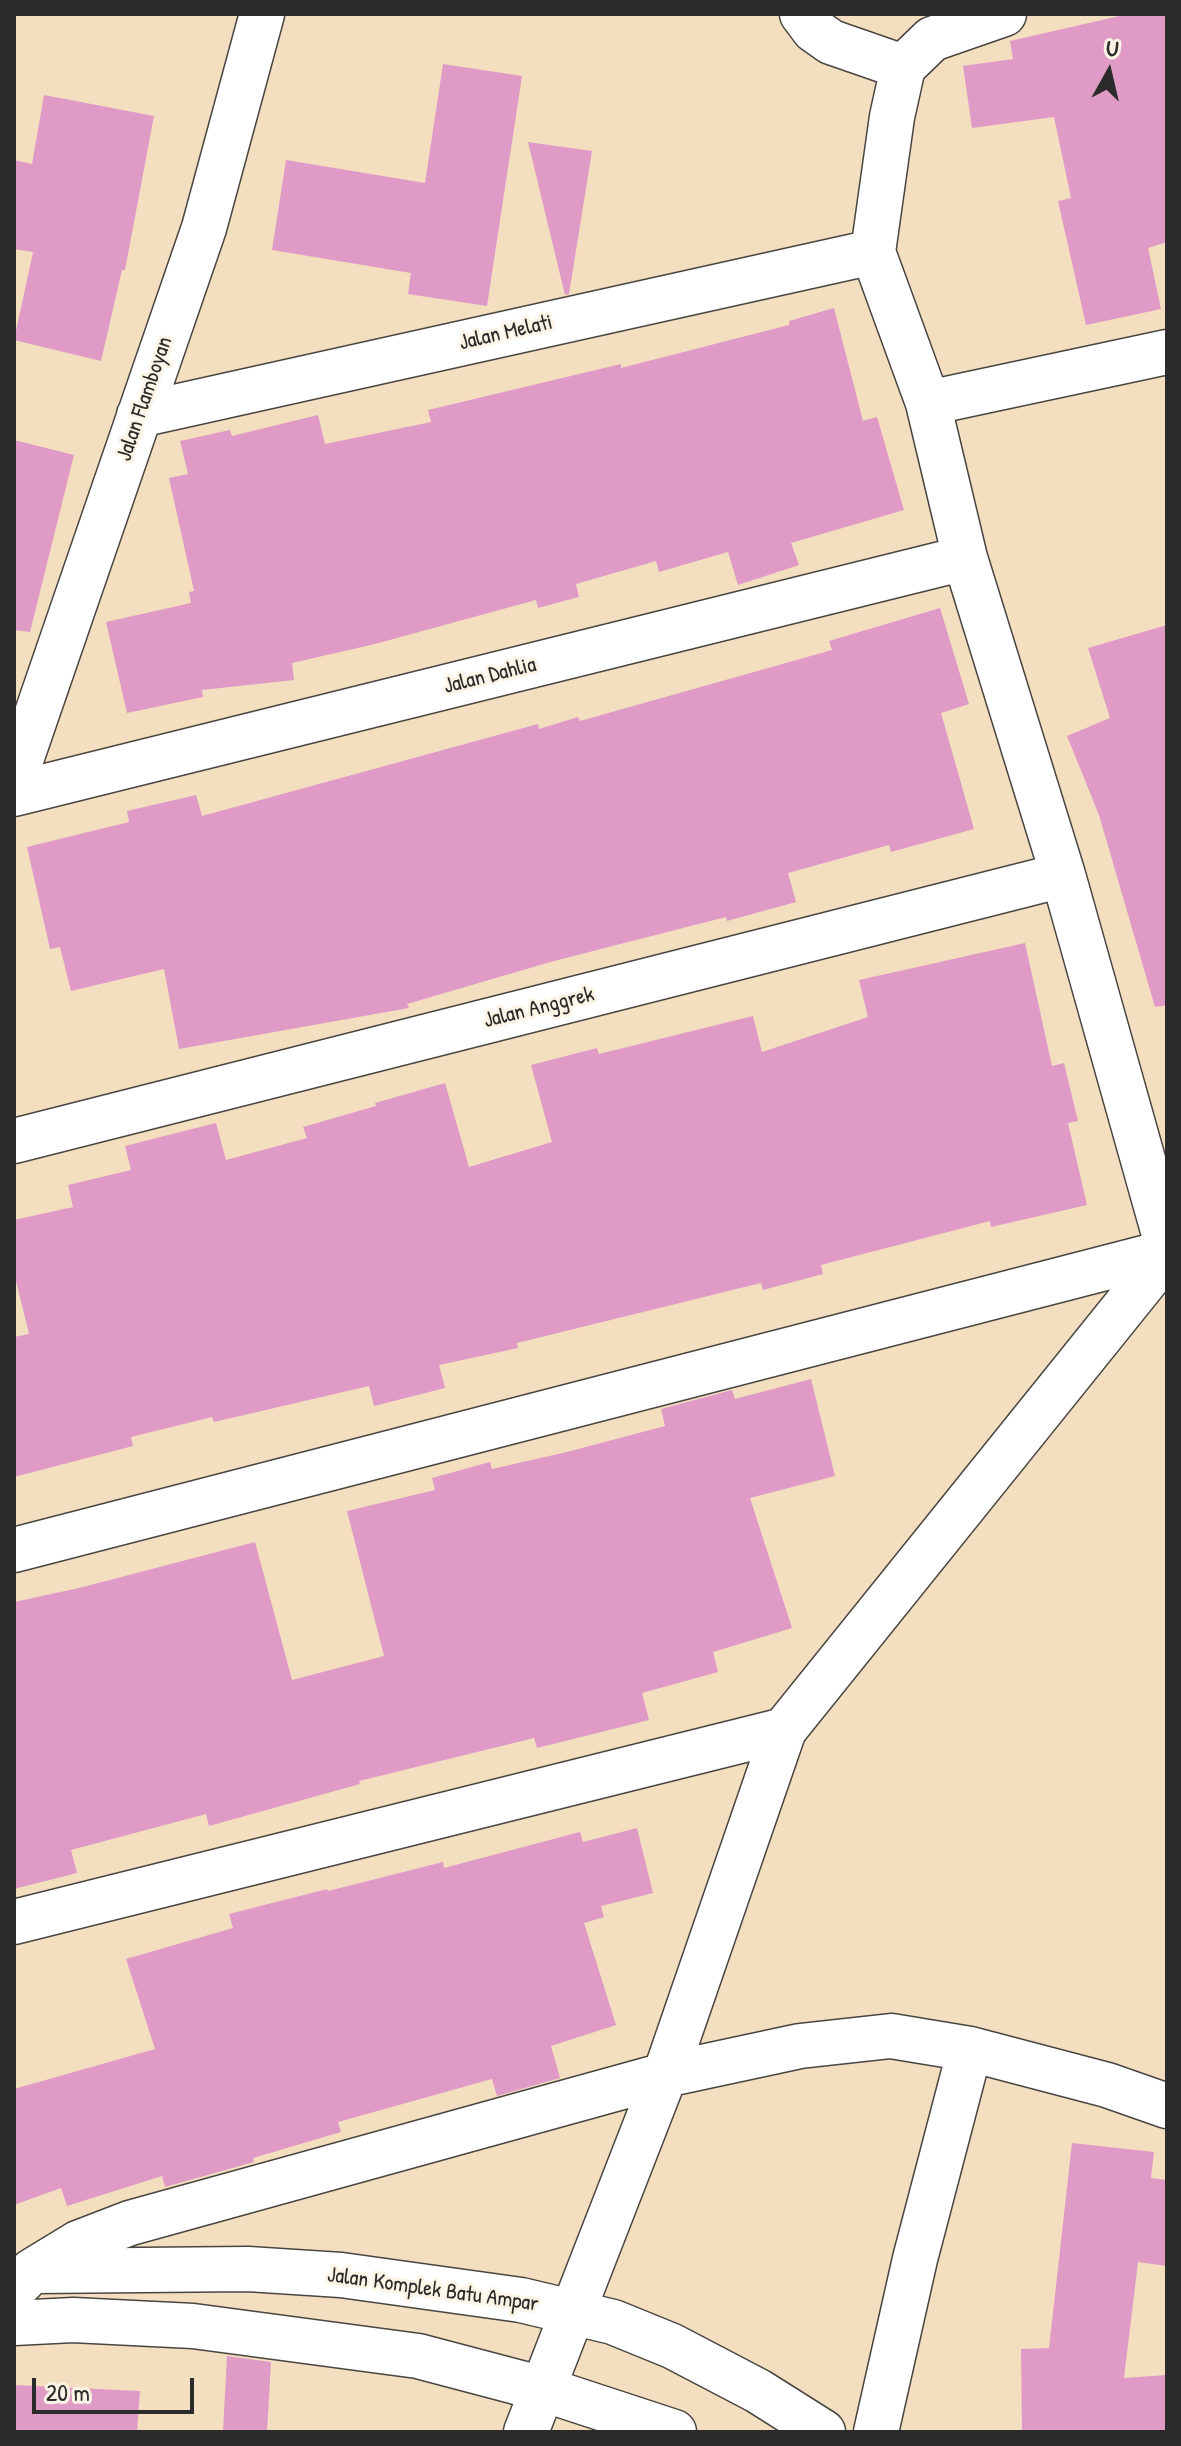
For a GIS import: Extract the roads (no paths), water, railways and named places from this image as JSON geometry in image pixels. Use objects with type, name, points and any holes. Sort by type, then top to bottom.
[{"type":"street","name":"Jalan Flamboyan","points":[[14,780],[204,228],[262,14]]},
{"type":"street","points":[[802,14],[814,30],[831,42],[903,67]]},
{"type":"street","points":[[1004,14],[932,39],[903,67],[892,117],[873,252],[928,403],[965,558],[1063,875],[1167,1245]]},
{"type":"street","name":"Jalan Melati","points":[[139,415],[873,252]]},
{"type":"street","points":[[928,403],[1167,352]]},
{"type":"street","name":"Jalan Dahlia","points":[[14,794],[965,558]]},
{"type":"street","name":"Jalan Anggrek","points":[[14,1141],[1063,875]]},
{"type":"street","points":[[14,1550],[1167,1253]]},
{"type":"street","points":[[526,2432],[665,2075],[784,1730],[1167,1253]]},
{"type":"street","points":[[14,1922],[784,1730]]},
{"type":"street","points":[[20,2277],[78,2243],[130,2223],[665,2075],[800,2046],[891,2036],[970,2049],[1107,2085],[1167,2106]]},
{"type":"street","points":[[876,2432],[915,2259],[970,2049]]},
{"type":"street","name":"Jalan Komplek Batu Ampar","points":[[20,2277],[248,2269],[341,2275],[521,2300],[613,2322],[672,2346],[758,2391],[823,2432]]},
{"type":"street","points":[[14,2323],[73,2320],[193,2326],[418,2356],[543,2389],[674,2432]]}]
